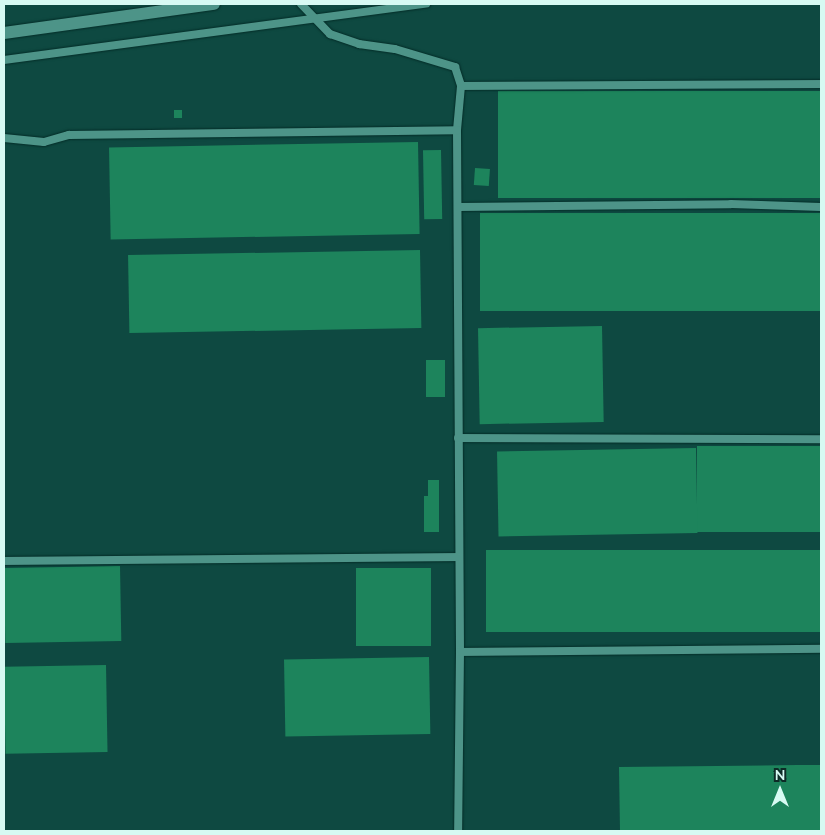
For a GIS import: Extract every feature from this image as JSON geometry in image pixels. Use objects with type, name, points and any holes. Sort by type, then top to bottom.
[{"type":"main road","points":[[4,33],[214,4]]},
{"type":"lane","points":[[301,4],[330,34],[359,44],[395,49],[454,67],[461,86],[457,130],[460,652],[458,831]]},
{"type":"lane","points":[[4,60],[426,4]]},
{"type":"lane","points":[[461,86],[821,84]]},
{"type":"lane","points":[[4,138],[44,142],[69,135],[457,130]]},
{"type":"lane","points":[[458,207],[731,204],[821,207]]},
{"type":"lane","points":[[458,438],[821,439]]},
{"type":"lane","points":[[4,560],[458,557]]},
{"type":"lane","points":[[460,652],[821,649]]},
{"type":"building","points":[[498,91],[821,91],[821,198],[498,198]]},
{"type":"building","points":[[174,110],[182,110],[182,118],[174,118]]},
{"type":"building","points":[[418,142],[420,234],[111,239],[109,147]]},
{"type":"building","points":[[423,150],[441,150],[442,219],[424,219]]},
{"type":"building","points":[[475,168],[490,169],[489,186],[474,185]]},
{"type":"building","points":[[480,213],[821,213],[821,311],[480,311]]},
{"type":"building","points":[[420,250],[421,328],[129,333],[128,255]]},
{"type":"building","points":[[602,326],[604,422],[480,424],[478,328]]},
{"type":"building","points":[[426,360],[445,360],[445,397],[426,397]]},
{"type":"building","points":[[697,446],[821,446],[821,532],[697,532]]},
{"type":"building","points":[[696,448],[697,533],[499,536],[497,451]]},
{"type":"building","points":[[428,480],[439,480],[439,532],[424,532],[424,496],[428,496]]},
{"type":"building","points":[[486,550],[821,550],[821,632],[486,632]]},
{"type":"building","points":[[120,566],[121,641],[5,643],[4,568]]},
{"type":"building","points":[[356,568],[431,568],[431,646],[356,646]]},
{"type":"building","points":[[429,657],[430,734],[285,737],[284,660]]},
{"type":"building","points":[[106,665],[108,752],[6,754],[4,667]]},
{"type":"building","points":[[821,765],[821,831],[620,831],[619,767]]}]
